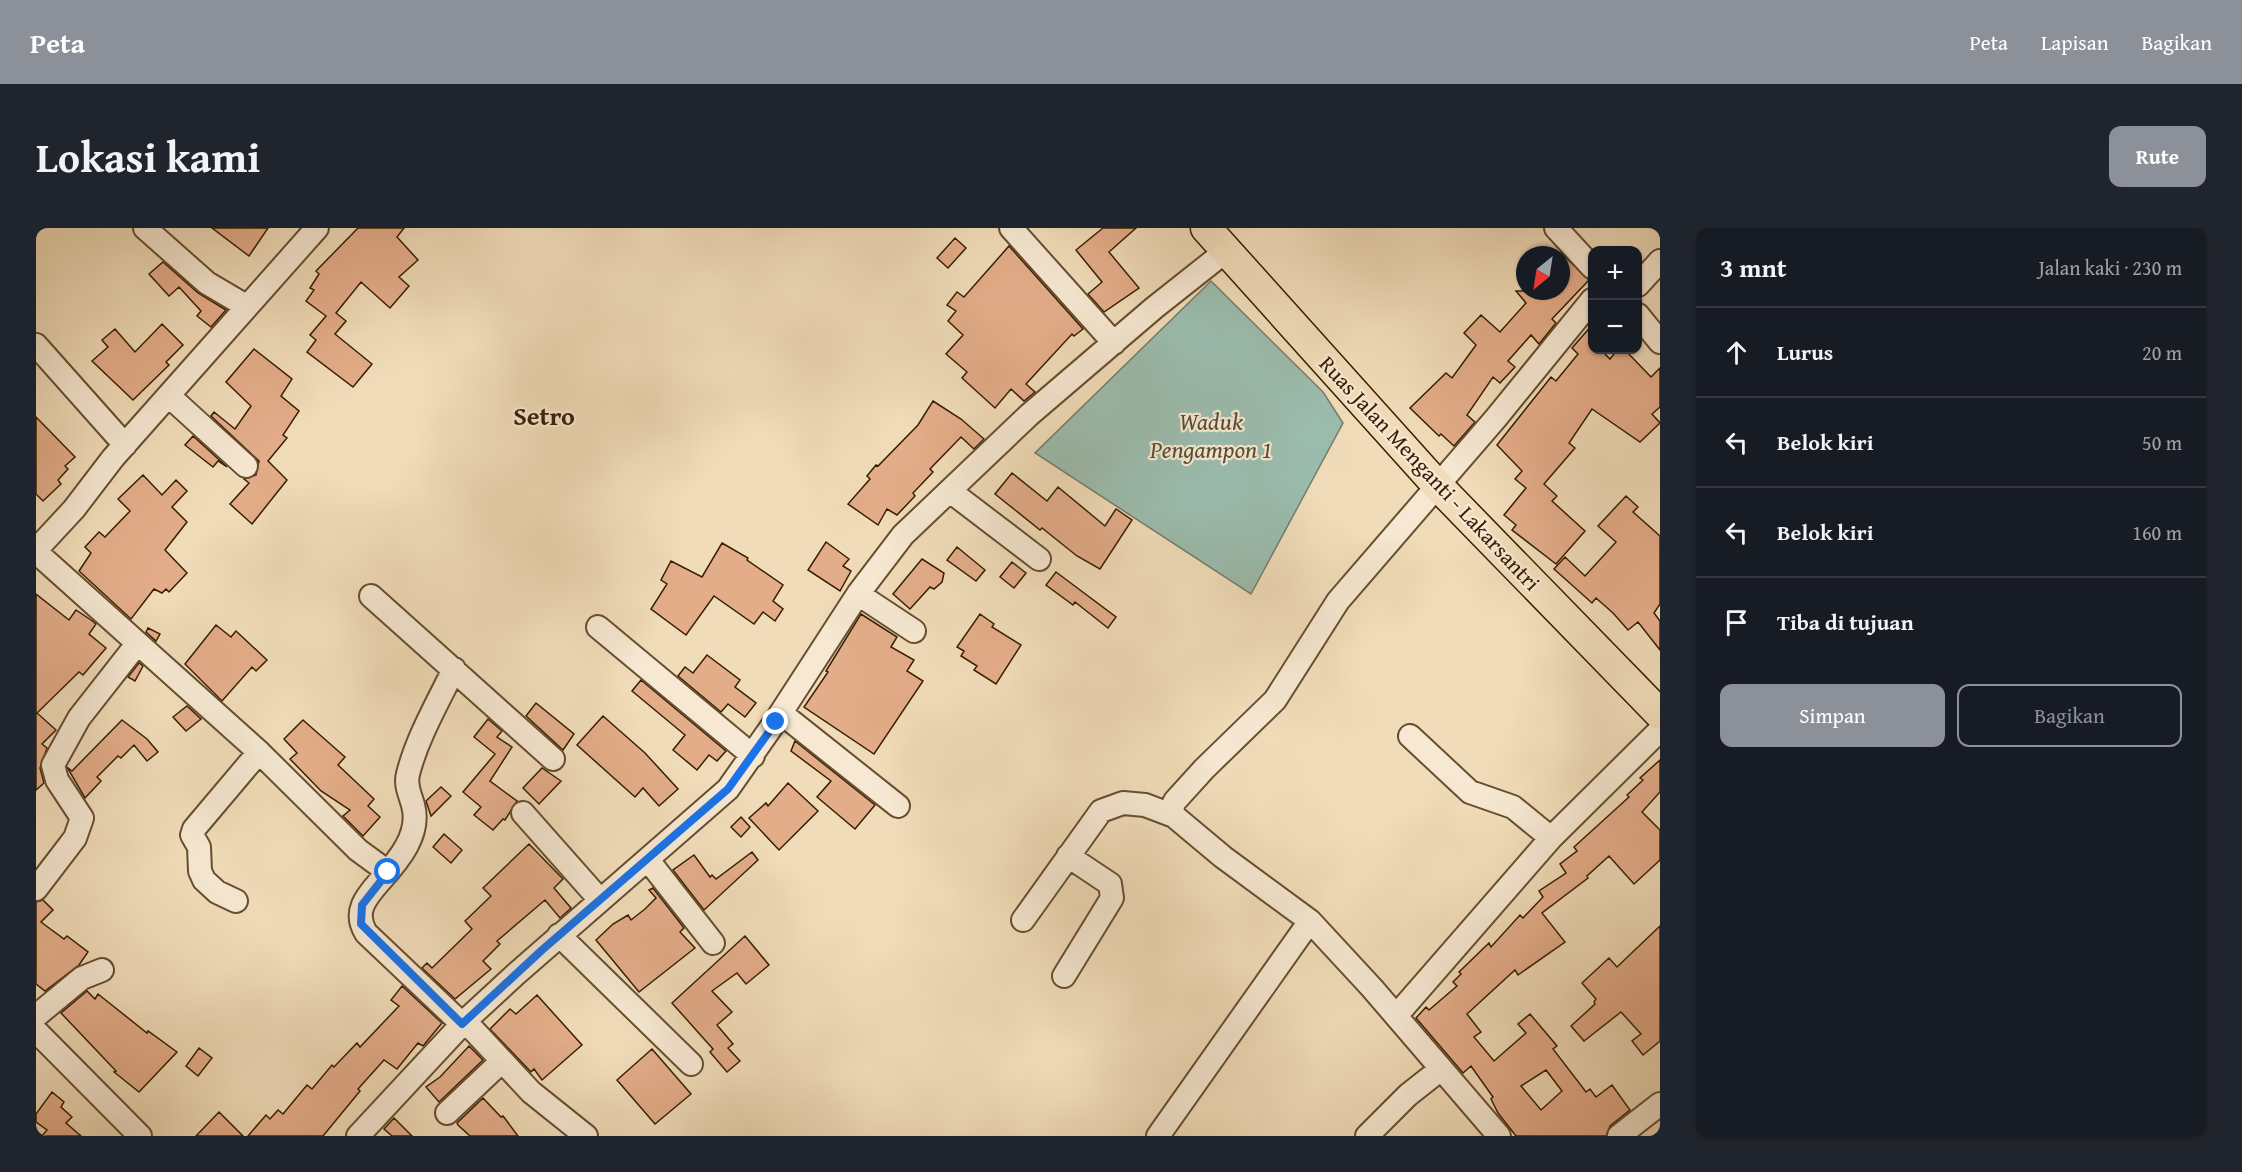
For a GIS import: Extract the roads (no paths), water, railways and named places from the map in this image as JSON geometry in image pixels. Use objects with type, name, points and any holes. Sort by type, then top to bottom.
[{"type":"main road","name":"Ruas Jalan Menganti - Lakarsantri","points":[[1206,228],[1437,485],[1660,714]]},
{"type":"street","points":[[145,228],[207,283],[246,306]]},
{"type":"street","points":[[317,228],[125,445],[74,509],[36,551],[259,752],[358,850],[388,872]]},
{"type":"street","points":[[1011,228],[1114,343]]},
{"type":"street","points":[[1556,228],[1588,262]]},
{"type":"street","points":[[358,1136],[464,1023],[559,935],[728,789],[753,756],[858,594],[903,535],[1029,415],[1226,251]]},
{"type":"street","points":[[1642,281],[1660,261]]},
{"type":"street","points":[[1174,816],[1172,807],[1175,801],[1204,769],[1275,700],[1338,601],[1588,306]]},
{"type":"street","points":[[1642,320],[1660,342]]},
{"type":"street","points":[[36,345],[125,445]]},
{"type":"street","points":[[169,396],[246,466]]},
{"type":"street","points":[[950,490],[1039,559]]},
{"type":"street","points":[[858,594],[914,631]]},
{"type":"street","points":[[371,596],[553,759]]},
{"type":"street","points":[[598,627],[753,756]]},
{"type":"street","points":[[36,889],[75,838],[82,818],[57,780],[54,765],[80,718],[137,644]]},
{"type":"street","points":[[454,669],[407,777],[416,821],[413,835],[362,905],[361,924],[464,1023],[531,1092],[586,1136]]},
{"type":"street","points":[[781,713],[898,806]]},
{"type":"street","points":[[1396,1016],[1551,838],[1660,730]]},
{"type":"street","points":[[1410,736],[1470,792],[1513,807],[1551,838]]},
{"type":"street","points":[[236,901],[217,892],[204,880],[200,871],[199,847],[192,835],[194,829],[259,752]]},
{"type":"street","points":[[1023,920],[1097,815],[1107,807],[1123,803],[1145,805],[1174,816],[1222,857],[1310,921],[1396,1016],[1499,1136]]},
{"type":"street","points":[[523,813],[600,900]]},
{"type":"street","points":[[1064,976],[1112,898],[1110,884],[1068,856]]},
{"type":"street","points":[[648,860],[713,943]]},
{"type":"street","points":[[1158,1136],[1310,921]]},
{"type":"street","points":[[559,935],[691,1064]]},
{"type":"street","points":[[36,1016],[81,978],[102,970]]},
{"type":"street","points":[[36,1031],[140,1136]]},
{"type":"street","points":[[447,1113],[501,1062]]},
{"type":"street","points":[[1367,1136],[1408,1095],[1441,1069]]},
{"type":"street","points":[[1619,1136],[1660,1104]]},
{"type":"water","name":"Waduk Pengampon 1","points":[[1211,281],[1323,392],[1343,423],[1251,594],[1035,453]]},
{"type":"district","name":"Setro","points":[[544,416]]}]
